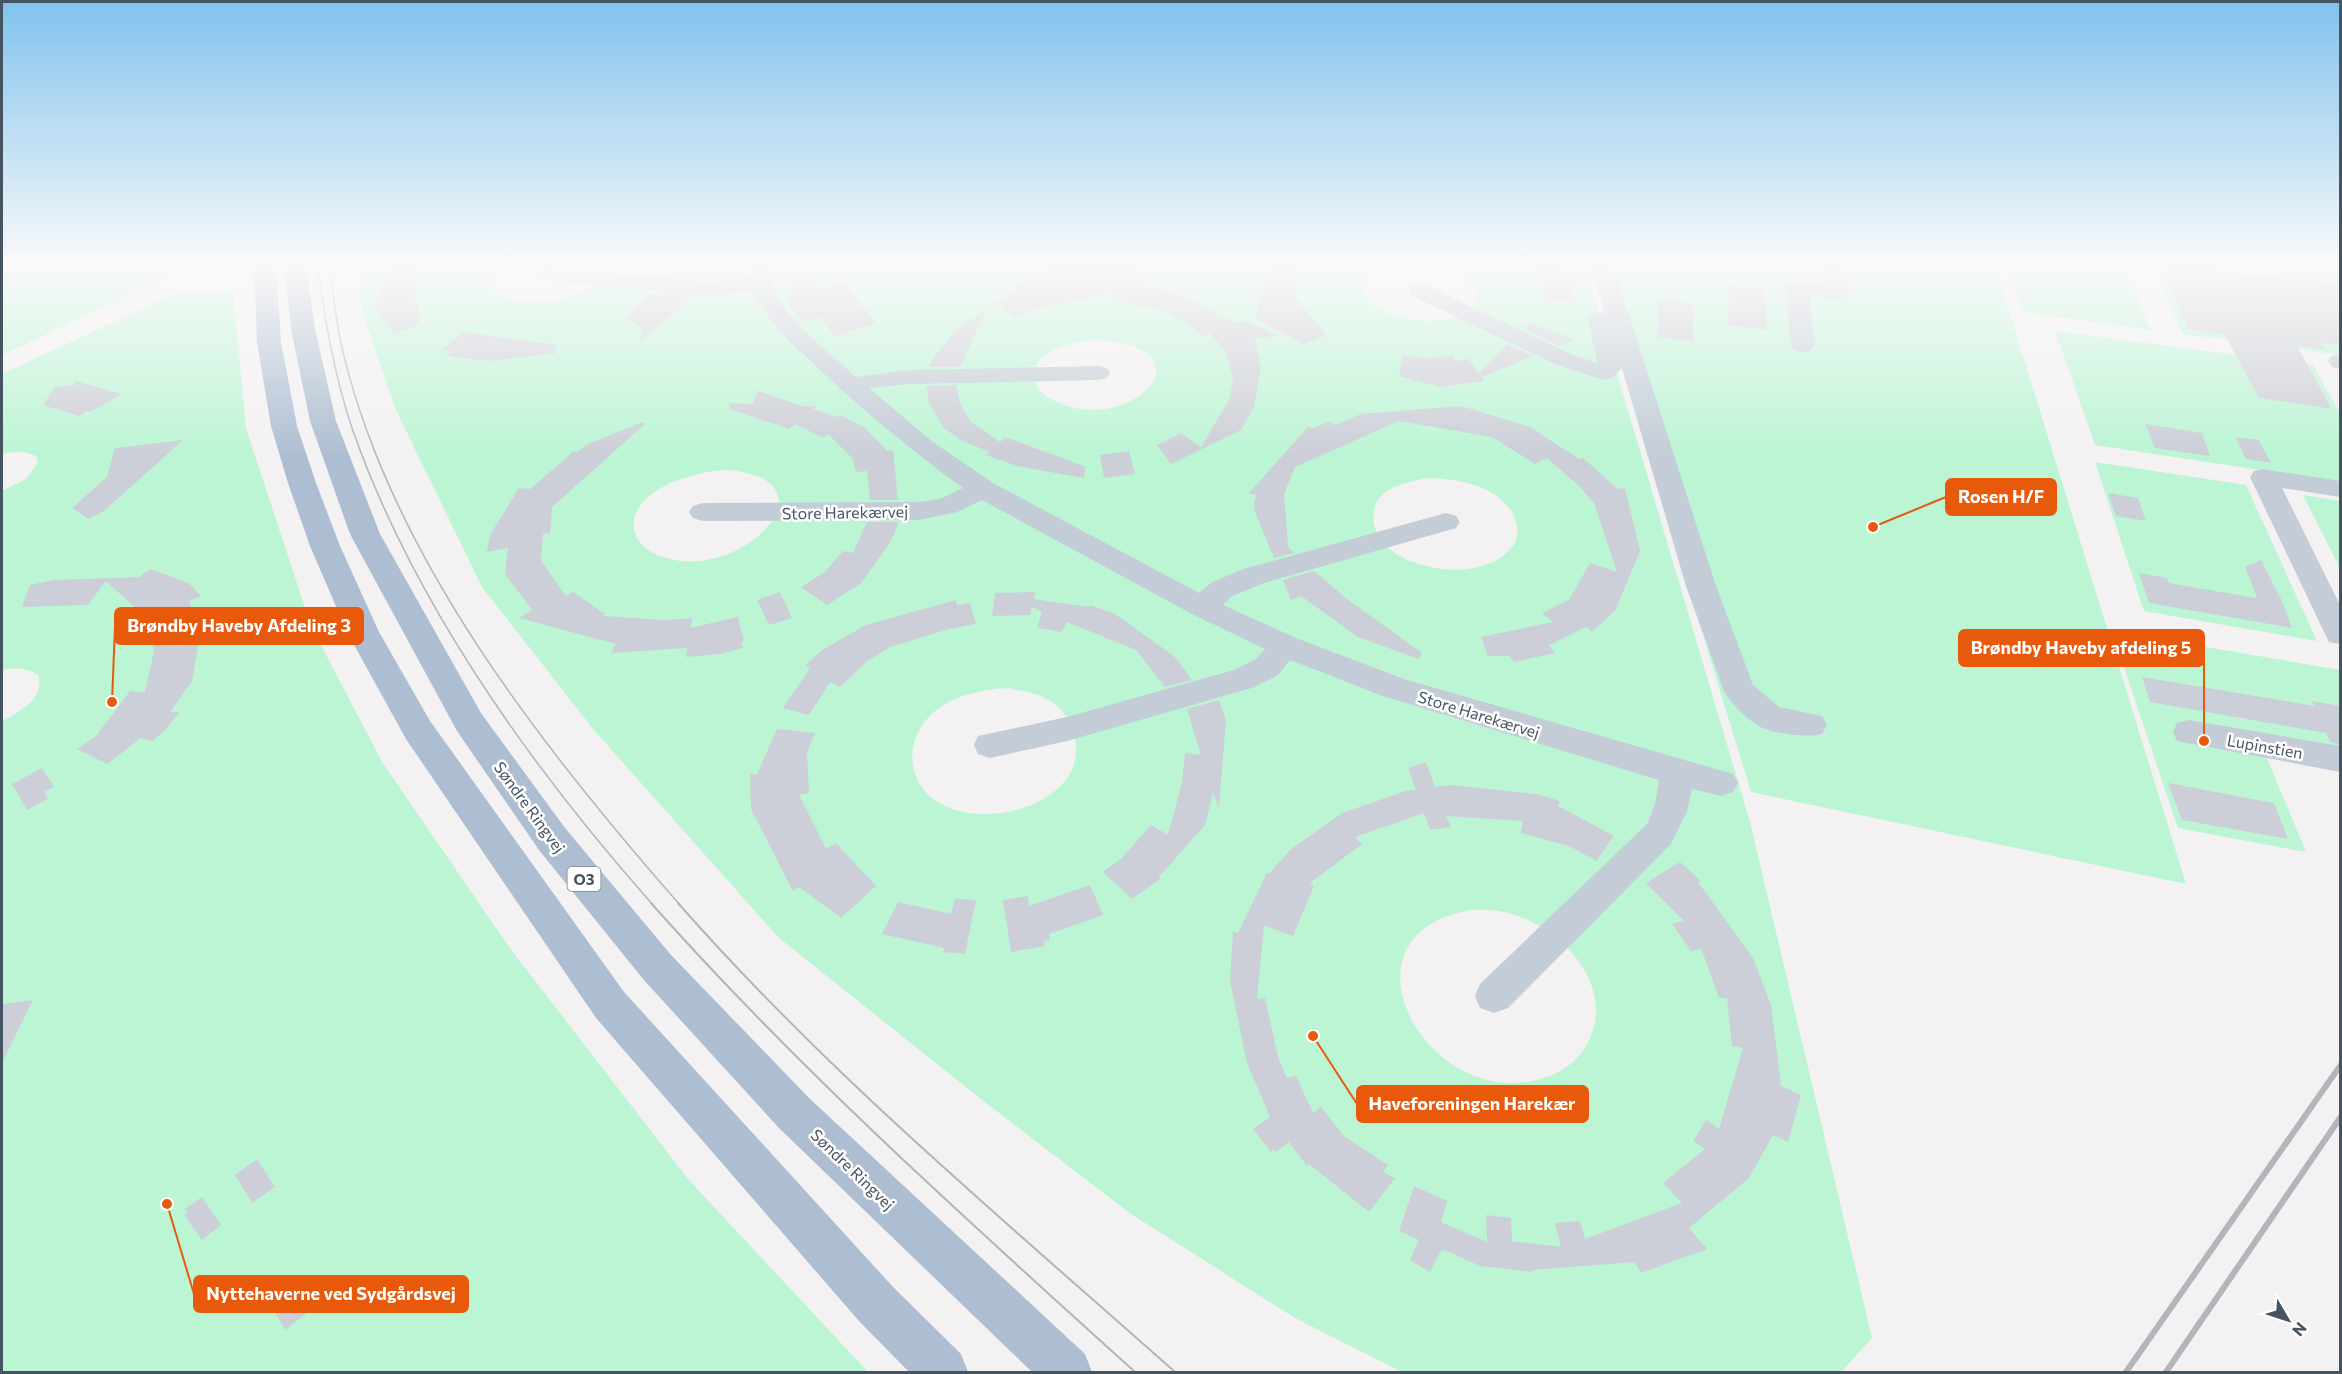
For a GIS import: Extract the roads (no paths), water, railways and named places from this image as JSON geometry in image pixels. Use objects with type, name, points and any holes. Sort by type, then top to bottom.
[{"type":"main road","points":[[268,326],[284,426],[325,546],[363,632],[418,730],[610,1005],[876,1304],[943,1372]]},
{"type":"main road","name":"Søndre Ringvej","points":[[303,326],[323,421],[361,524],[469,722],[552,839],[657,967],[794,1113],[1067,1372]]},
{"type":"street","name":"Store Harekærvej","points":[[787,326],[851,386],[924,448],[983,489],[1202,607],[1285,646],[1394,688],[1676,772],[1721,783]]},
{"type":"street","points":[[1494,326],[1565,360],[1603,373],[1610,368],[1601,326]]},
{"type":"street","points":[[1621,326],[1701,586],[1740,691],[1770,718],[1810,725]]},
{"type":"street","points":[[1801,326],[1803,345]]},
{"type":"street","points":[[851,386],[868,381],[910,377],[1098,374]]},
{"type":"street","points":[[2340,489],[2264,477],[2340,634]]},
{"type":"street","name":"Store Harekærvej","points":[[703,512],[919,511],[947,506],[983,489]]},
{"type":"street","points":[[1202,607],[1222,589],[1254,576],[1446,522]]},
{"type":"street","points":[[990,745],[1067,729],[1244,679],[1267,666],[1285,646]]},
{"type":"street","name":"Lupinstien","points":[[2189,732],[2340,759]]},
{"type":"street","points":[[1494,996],[1659,834],[1670,815],[1675,798],[1676,772]]},
{"type":"tram line","points":[[327,326],[340,389],[353,431],[379,496],[409,559],[443,621],[480,682],[520,740],[607,852],[653,905]]},
{"type":"tram line","points":[[338,326],[344,356],[367,432],[398,506],[436,578],[480,649],[527,717],[577,783],[680,905]]},
{"type":"tram line","points":[[651,903],[766,1026],[826,1086],[948,1202],[1135,1372]]},
{"type":"tram line","points":[[678,903],[735,966],[856,1087],[1175,1372]]},
{"type":"railway","points":[[2126,1372],[2340,1066]]},
{"type":"railway","points":[[2166,1372],[2340,1118]]},
{"type":"place","name":"Rosen H/F","points":[[1873,527]]},
{"type":"place","name":"Brøndby Haveby Afdeling 3","points":[[112,702]]},
{"type":"place","name":"Brøndby Haveby afdeling 5","points":[[2204,741]]},
{"type":"place","name":"Haveforeningen Harekær","points":[[1313,1036]]},
{"type":"place","name":"Nyttehaverne ved Sydgårdsvej","points":[[167,1204]]}]
